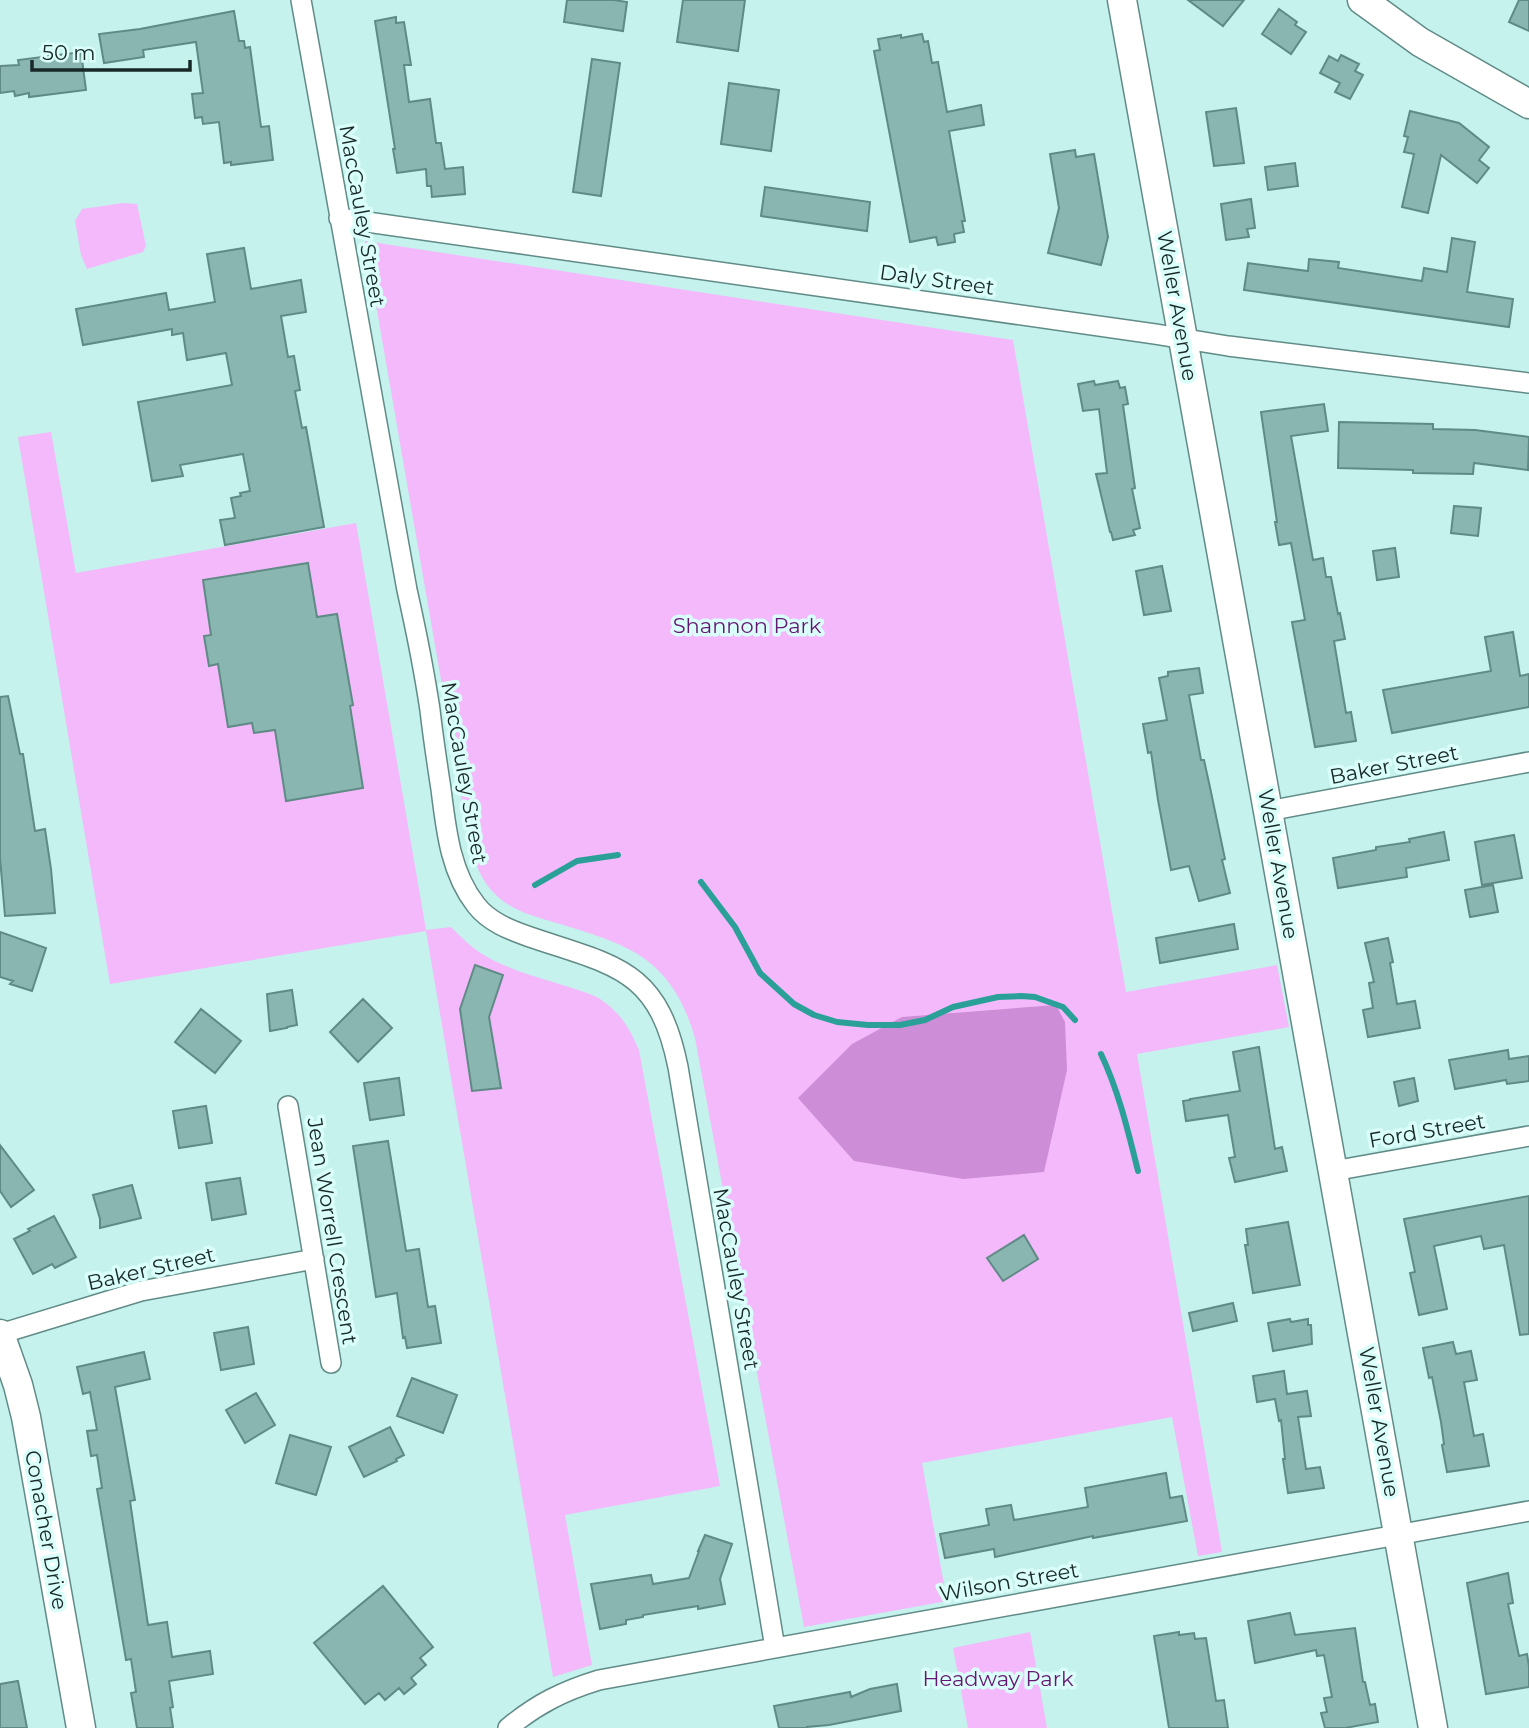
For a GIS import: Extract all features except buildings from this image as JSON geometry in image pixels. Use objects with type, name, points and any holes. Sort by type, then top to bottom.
[{"type":"street","name":"MacCauley Street","points":[[301,0],[428,699],[443,809],[456,871],[477,907],[498,924],[606,963],[636,980],[649,993],[667,1025],[678,1067],[775,1648]]},
{"type":"street","name":"Weller Avenue","points":[[1122,0],[1433,1728]]},
{"type":"street","points":[[1362,0],[1420,42],[1529,104]]},
{"type":"street","name":"Daly Street","points":[[339,218],[1228,346],[1529,383]]},
{"type":"street","name":"Baker Street","points":[[1268,811],[1529,762]]},
{"type":"street","name":"Jean Worrell Crescent","points":[[288,1106],[331,1363]]},
{"type":"street","name":"Ford Street","points":[[1333,1171],[1529,1136]]},
{"type":"street","name":"Baker Street","points":[[0,1334],[151,1289],[314,1259]]},
{"type":"street","name":"Conacher Drive","points":[[0,1334],[18,1384],[26,1417],[81,1728]]},
{"type":"street","name":"Wilson Street","points":[[508,1728],[542,1702],[599,1680],[1529,1511]]},
{"type":"green space","points":[[123,203],[137,204],[146,246],[143,252],[87,269],[81,255],[75,221],[82,209]]},
{"type":"green space","name":"Shannon Park","points":[[365,241],[1013,340],[1126,992],[1277,965],[1289,1027],[1137,1054],[1222,1552],[1198,1556],[1172,1417],[922,1463],[947,1601],[804,1627],[695,1038],[685,1010],[673,988],[659,971],[642,957],[601,937],[527,914],[500,899],[488,886],[473,855]]},
{"type":"green space","points":[[51,432],[76,573],[356,523],[426,930],[451,927],[475,949],[493,960],[597,997],[622,1020],[639,1050],[720,1486],[565,1515],[592,1665],[553,1677],[426,931],[110,984],[18,437]]},
{"type":"green space","name":"Headway Park","points":[[1030,1632],[1047,1728],[968,1728],[953,1648]]},
{"type":"shaded area","points":[[1056,1005],[1065,1022],[1067,1070],[1044,1172],[963,1179],[854,1161],[798,1098],[852,1044],[902,1017]]},
{"type":"waterway","points":[[535,885],[577,861],[618,855]]},
{"type":"waterway","points":[[701,882],[735,927],[760,973],[794,1004],[814,1015],[837,1022],[900,1025],[925,1020],[953,1007],[998,997],[1021,996],[1035,997],[1063,1007],[1075,1020]]},
{"type":"waterway","points":[[1101,1054],[1118,1097],[1138,1171]]}]
